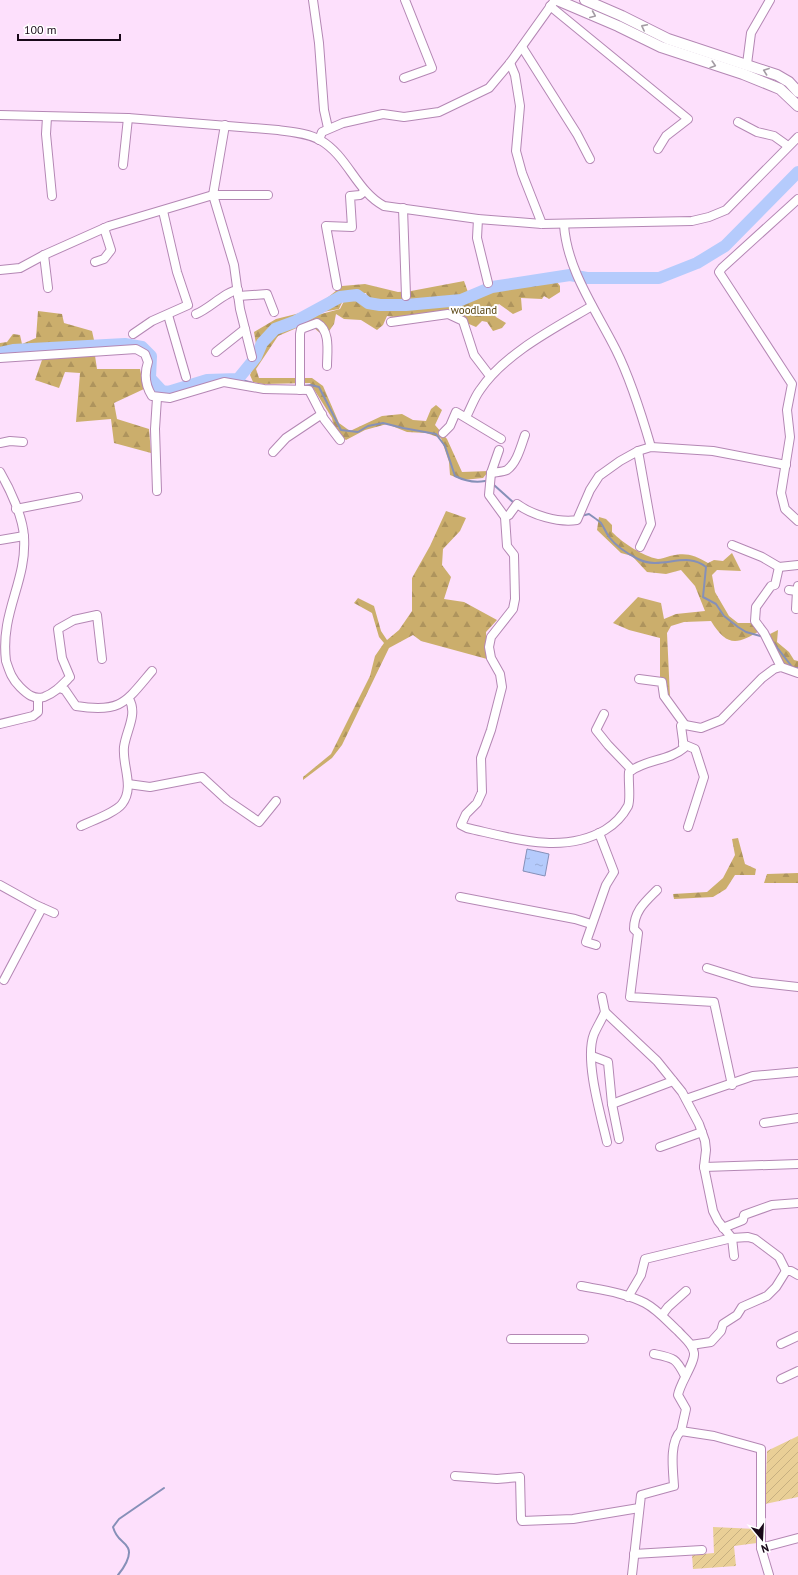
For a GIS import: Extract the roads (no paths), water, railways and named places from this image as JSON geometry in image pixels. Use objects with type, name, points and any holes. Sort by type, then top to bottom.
[{"type":"main road","points":[[585,0],[622,16],[668,39],[777,75],[788,82],[798,92]]},
{"type":"main road","points":[[554,2],[618,26],[661,47],[743,74],[780,89],[798,106]]},
{"type":"street","points":[[313,0],[319,43],[324,110],[328,128]]},
{"type":"street","points":[[404,78],[432,68],[405,0]]},
{"type":"street","points":[[747,64],[751,33],[770,0]]},
{"type":"street","points":[[319,140],[322,132],[328,128],[384,114],[404,117],[439,112],[489,88],[510,63],[554,2],[688,119],[666,136],[658,149]]},
{"type":"street","points":[[522,47],[573,128],[590,159]]},
{"type":"street","points":[[510,63],[515,75],[520,106],[516,152],[522,173],[542,224]]},
{"type":"street","points":[[0,115],[128,118],[225,125],[299,133],[319,140],[339,157],[373,200],[384,206],[478,219],[564,225],[692,221],[709,217],[726,210],[798,137]]},
{"type":"street","points":[[47,117],[46,134],[52,196]]},
{"type":"street","points":[[123,165],[128,118]]},
{"type":"street","points":[[738,122],[757,132],[774,136],[788,146]]},
{"type":"street","points":[[225,125],[213,195],[234,265],[245,329],[252,357]]},
{"type":"street","points":[[337,286],[326,226],[352,227],[350,196],[360,195],[365,191]]},
{"type":"street","points":[[0,270],[20,268],[44,255],[104,228],[213,195],[268,195]]},
{"type":"street","points":[[798,199],[719,272],[792,384],[787,410],[790,436],[786,451],[786,465],[781,493],[785,509],[798,522]]},
{"type":"street","points":[[403,208],[406,296]]},
{"type":"street","points":[[133,334],[152,321],[188,305],[177,272],[163,210]]},
{"type":"street","points":[[478,219],[477,238],[488,283]]},
{"type":"street","points":[[564,225],[565,243],[592,306],[617,351],[646,429],[651,447]]},
{"type":"street","points":[[95,262],[104,259],[111,250],[104,228]]},
{"type":"street","points":[[44,255],[48,288]]},
{"type":"street","points":[[196,314],[206,310],[232,291],[238,293],[267,294],[274,312]]},
{"type":"street","points":[[466,417],[479,390],[490,376],[534,341],[592,306]]},
{"type":"street","points":[[391,322],[448,314],[463,321],[474,355],[490,376]]},
{"type":"street","points":[[168,315],[186,378]]},
{"type":"street","points":[[300,390],[300,334],[301,329],[305,326],[317,323],[323,326],[326,331],[327,366]]},
{"type":"street","points":[[216,352],[245,329]]},
{"type":"street","points":[[0,358],[136,349],[145,354],[148,362],[145,372],[146,382],[152,396],[157,398],[170,398],[224,382],[264,389],[309,390],[322,414],[340,440]]},
{"type":"street","points":[[157,398],[155,429],[157,491]]},
{"type":"street","points":[[443,433],[450,426],[456,412],[501,439]]},
{"type":"street","points":[[273,452],[286,438],[322,414]]},
{"type":"street","points":[[491,473],[505,471],[509,468],[519,452],[525,436]]},
{"type":"street","points":[[0,443],[10,441],[23,442]]},
{"type":"street","points":[[505,517],[509,515],[517,504],[524,509],[565,522],[577,520],[590,490],[599,476],[610,467],[638,451],[651,447],[713,451],[786,465]]},
{"type":"street","points":[[499,450],[491,473],[489,495],[505,517],[507,546],[514,555],[515,599],[512,609],[491,637],[489,647],[491,658],[500,674],[502,687],[491,730],[481,758],[482,792],[476,803],[466,814],[461,825],[467,828],[518,840],[553,844],[565,843],[599,833],[616,823],[629,804],[628,785],[630,772],[648,762],[678,753],[684,748],[680,726],[685,725],[701,728],[721,720],[762,678],[774,670],[781,668],[798,673]]},
{"type":"street","points":[[638,451],[651,524],[640,547]]},
{"type":"street","points":[[0,472],[9,488],[24,536],[24,554],[3,624],[2,639],[11,678],[31,697],[38,699],[49,695],[60,688],[70,677],[62,658],[58,629],[74,620],[97,615],[102,659]]},
{"type":"street","points":[[16,509],[78,497]]},
{"type":"street","points":[[0,540],[24,536]]},
{"type":"street","points":[[732,545],[762,557],[779,567],[798,565]]},
{"type":"street","points":[[779,567],[775,585],[771,586],[756,607],[755,621],[764,633],[781,668]]},
{"type":"street","points":[[795,589],[796,609]]},
{"type":"street","points":[[60,688],[66,690],[76,706],[98,709],[118,705],[128,699],[152,671]]},
{"type":"street","points":[[639,679],[662,682],[664,696],[685,725]]},
{"type":"street","points":[[0,724],[33,716],[38,712],[38,699]]},
{"type":"street","points":[[81,826],[121,806],[124,800],[128,784],[124,762],[124,747],[133,712],[132,705],[128,699]]},
{"type":"street","points":[[604,714],[596,730],[632,770]]},
{"type":"street","points":[[683,744],[695,749],[704,777],[688,827]]},
{"type":"street","points":[[128,784],[150,787],[202,777],[226,800],[260,822],[276,802]]},
{"type":"street","points":[[596,945],[586,942],[591,924],[606,885],[614,872],[599,833]]},
{"type":"street","points":[[0,885],[54,913]]},
{"type":"street","points":[[658,890],[639,908],[634,922],[634,929],[638,933],[630,997],[714,1002],[732,1085]]},
{"type":"street","points":[[460,897],[575,918],[591,924]]},
{"type":"street","points":[[4,980],[42,908]]},
{"type":"street","points":[[707,968],[752,982],[798,987]]},
{"type":"street","points":[[602,997],[605,1012],[657,1062],[686,1099],[702,1132],[706,1150],[704,1167],[713,1211],[723,1228],[732,1238],[734,1256]]},
{"type":"street","points":[[605,1012],[593,1035],[592,1056],[596,1097],[607,1142]]},
{"type":"street","points":[[592,1056],[608,1062],[612,1104],[619,1139]]},
{"type":"street","points":[[686,1099],[732,1085],[753,1076],[798,1072]]},
{"type":"street","points":[[612,1104],[673,1081]]},
{"type":"street","points":[[764,1123],[798,1118]]},
{"type":"street","points":[[660,1147],[702,1132]]},
{"type":"street","points":[[704,1167],[798,1164]]},
{"type":"street","points":[[723,1228],[743,1220],[744,1215],[772,1205],[798,1203]]},
{"type":"street","points":[[628,1297],[641,1275],[645,1259],[732,1238],[748,1237],[755,1239],[780,1257],[786,1271]]},
{"type":"street","points":[[786,1271],[791,1271],[798,1275]]},
{"type":"street","points":[[691,1345],[711,1342],[721,1331],[723,1324],[737,1315],[742,1307],[767,1296],[776,1287],[786,1271]]},
{"type":"street","points":[[581,1286],[628,1297],[646,1303],[662,1315],[691,1345],[694,1353],[693,1360],[678,1395],[686,1409],[681,1431],[677,1435],[672,1461],[674,1486],[641,1495],[632,1575]]},
{"type":"street","points":[[662,1315],[668,1307],[686,1291]]},
{"type":"street","points":[[781,1344],[798,1336]]},
{"type":"street","points":[[511,1339],[584,1339]]},
{"type":"street","points":[[654,1354],[672,1358],[677,1362],[685,1376]]},
{"type":"street","points":[[781,1379],[798,1371]]},
{"type":"street","points":[[681,1431],[714,1436],[761,1449],[761,1548],[769,1575]]},
{"type":"street","points":[[455,1476],[497,1479],[520,1477],[522,1521],[573,1519],[639,1508]]},
{"type":"street","points":[[761,1548],[798,1538]]},
{"type":"street","points":[[634,1554],[702,1550]]},
{"type":"water","points":[[527,849],[549,854],[545,876],[523,871]]},
{"type":"waterway","points":[[0,353],[13,350],[125,344],[142,347],[151,356],[150,378],[162,391],[168,392],[207,380],[238,379],[256,357],[262,343],[275,329],[294,322],[340,297],[357,295],[368,303],[380,305],[406,305],[461,300],[492,287],[570,275],[587,278],[659,278],[697,263],[725,246],[798,172]]},
{"type":"waterway","points":[[238,379],[253,383]]},
{"type":"waterway","points":[[303,386],[311,385],[319,387],[341,430],[358,432],[368,426],[383,423],[436,434],[445,446],[455,476],[470,481],[485,481]]},
{"type":"waterway","points":[[494,485],[514,503]]},
{"type":"waterway","points":[[581,516],[589,514],[601,523],[615,544],[638,559],[656,563],[690,560],[698,562],[706,567],[703,597],[716,604],[724,616],[738,627],[746,632],[764,637]]},
{"type":"waterway","points":[[772,641],[793,668],[798,668]]},
{"type":"waterway","points":[[118,1575],[126,1562],[129,1551],[126,1545],[116,1535],[113,1527],[119,1519],[164,1488]]},
{"type":"park label","name":"woodland","points":[[474,310]]}]
